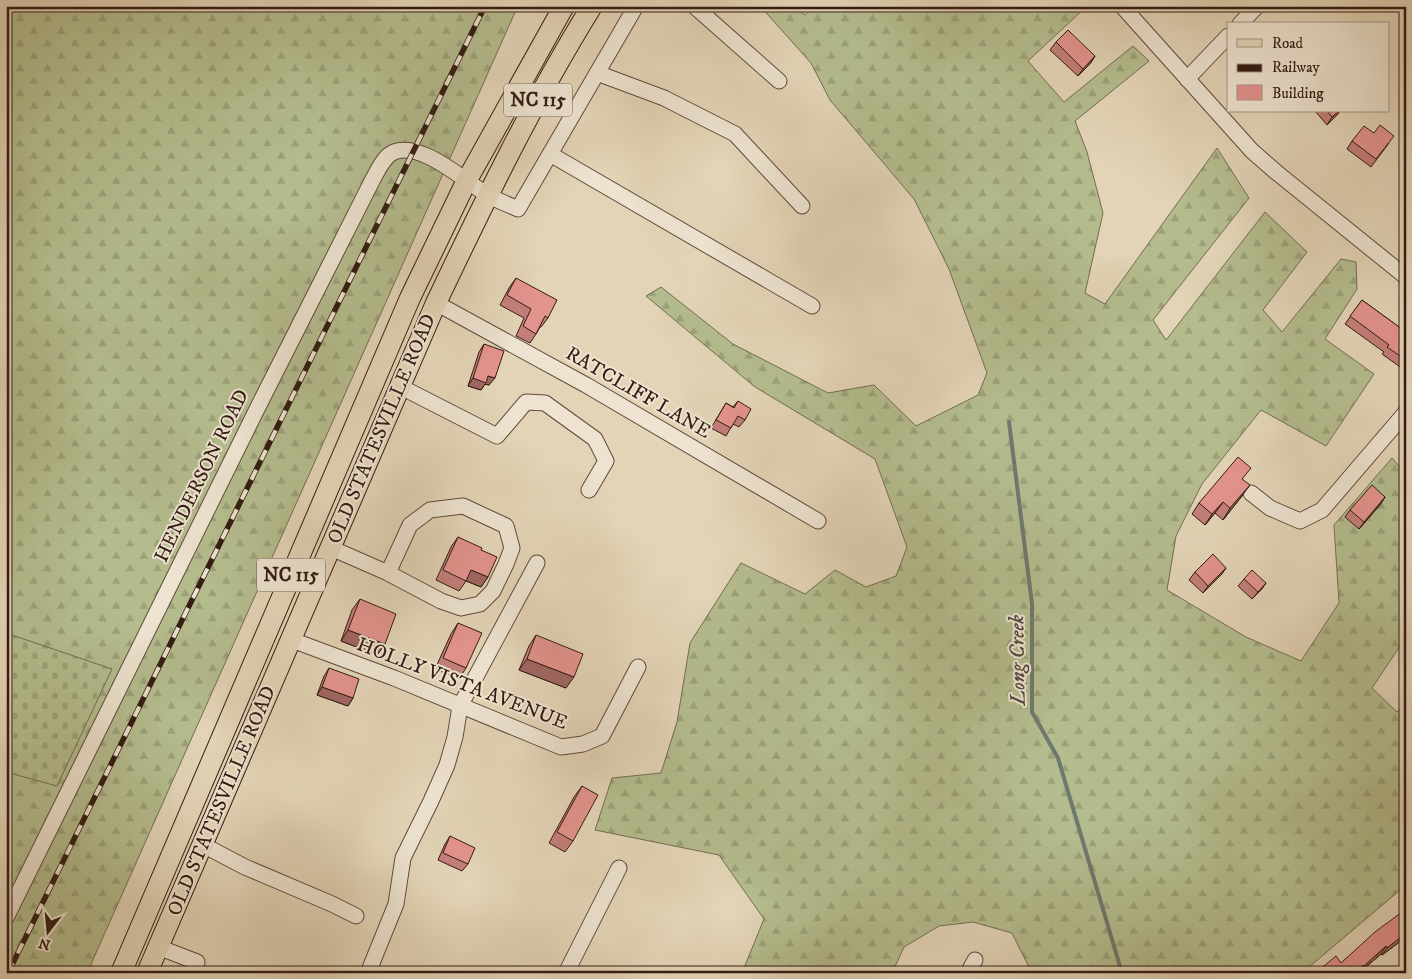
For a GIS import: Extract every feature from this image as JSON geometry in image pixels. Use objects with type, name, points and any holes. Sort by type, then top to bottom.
[{"type":"main road","name":"OLD STATESVILLE ROAD","points":[[121,973],[410,298],[467,180],[564,6]]},
{"type":"main road","name":"OLD STATESVILLE ROAD","points":[[147,973],[332,548],[436,303],[488,195],[526,122],[592,6]]},
{"type":"street","points":[[636,6],[550,154],[812,306]]},
{"type":"street","points":[[694,6],[779,81]]},
{"type":"street","points":[[1122,6],[1252,151],[1404,272]]},
{"type":"street","points":[[1242,22],[1257,6]]},
{"type":"street","points":[[1187,79],[1227,37]]},
{"type":"street","points":[[597,73],[664,98],[735,134],[802,206]]},
{"type":"street","name":"HENDERSON ROAD","points":[[6,918],[255,413],[373,179],[391,154],[403,150],[412,151],[448,167],[488,195],[518,209],[550,154]]},
{"type":"street","name":"RATCLIFF LANE","points":[[436,303],[586,384],[818,521]]},
{"type":"street","points":[[401,387],[497,436],[526,402],[545,404],[595,440],[603,454],[606,461],[589,490]]},
{"type":"street","points":[[1252,493],[1270,508],[1300,521],[1322,510],[1406,412]]},
{"type":"street","points":[[332,548],[388,573],[441,601],[461,608],[480,604],[493,592],[512,548],[506,526],[463,506],[430,510],[410,526],[388,573]]},
{"type":"street","points":[[368,973],[396,904],[403,858],[447,766],[455,737],[460,706],[537,563]]},
{"type":"street","name":"HOLLY VISTA AVENUE","points":[[292,640],[394,678],[561,747],[583,744],[602,736],[638,667]]},
{"type":"street","points":[[203,845],[244,867],[356,916]]},
{"type":"street","points":[[566,973],[619,868]]},
{"type":"street","points":[[158,947],[196,962],[193,973]]},
{"type":"green space","points":[[6,6],[514,6],[516,10],[87,973],[6,973]]},
{"type":"green space","points":[[760,6],[791,6],[805,15],[813,6],[982,6],[989,12],[997,6],[1087,6],[1028,61],[1064,102],[1133,46],[1149,61],[1075,121],[1087,152],[1103,213],[1085,293],[1105,304],[1217,148],[1249,198],[1153,320],[1166,340],[1265,212],[1307,252],[1263,310],[1282,332],[1341,259],[1356,262],[1357,289],[1325,339],[1374,374],[1326,446],[1261,410],[1202,484],[1176,536],[1167,590],[1246,637],[1301,661],[1339,603],[1334,525],[1392,458],[1406,474],[1406,637],[1372,688],[1397,712],[1406,702],[1406,885],[1302,973],[1032,973],[1012,933],[973,922],[939,926],[904,947],[892,973],[742,973],[764,919],[719,855],[595,830],[612,778],[661,773],[677,722],[690,643],[741,563],[805,594],[835,570],[866,587],[896,576],[907,547],[875,459],[755,387],[646,296],[661,287],[733,344],[828,393],[874,385],[916,426],[978,395],[987,373],[949,269],[914,199],[830,100],[811,63]]},
{"type":"green space","points":[[6,633],[112,669],[57,786],[6,772]]},
{"type":"building","points":[[1068,30],[1095,56],[1083,69],[1056,42]]},
{"type":"building","points":[[1328,112],[1338,112],[1332,117]]},
{"type":"building","points":[[1380,125],[1394,136],[1376,159],[1352,141],[1364,126],[1374,133]]},
{"type":"building","points":[[516,278],[557,300],[548,318],[545,316],[536,334],[523,326],[531,309],[507,295]]},
{"type":"building","points":[[1362,300],[1406,332],[1406,360],[1387,347],[1389,345],[1350,316]]},
{"type":"building","points":[[484,344],[504,351],[495,378],[488,376],[486,383],[473,378]]},
{"type":"building","points":[[738,401],[751,409],[745,420],[738,416],[731,428],[716,420],[726,403],[734,408]]},
{"type":"building","points":[[1238,457],[1251,468],[1242,479],[1250,485],[1230,508],[1223,502],[1212,514],[1199,503]]},
{"type":"building","points":[[1372,485],[1385,497],[1364,522],[1350,510]]},
{"type":"building","points":[[458,537],[497,557],[488,577],[471,570],[466,581],[443,570]]},
{"type":"building","points":[[1213,554],[1226,568],[1208,586],[1195,572]]},
{"type":"building","points":[[1252,570],[1266,583],[1258,592],[1244,579]]},
{"type":"building","points":[[360,599],[396,614],[385,644],[348,630]]},
{"type":"building","points":[[458,623],[482,633],[466,668],[443,658]]},
{"type":"building","points":[[536,635],[583,654],[574,677],[527,659]]},
{"type":"building","points":[[329,668],[359,679],[353,698],[322,687]]},
{"type":"building","points":[[582,786],[598,795],[573,841],[557,832]]},
{"type":"building","points":[[450,836],[475,848],[468,864],[443,853]]},
{"type":"building","points":[[1406,909],[1406,933],[1387,948],[1386,946],[1364,966],[1354,973],[1322,973],[1319,970],[1336,956],[1341,963],[1375,932]]},
{"type":"waterway","name":"Long Creek","points":[[1009,422],[1032,604],[1032,712],[1058,758],[1122,973]]},
{"type":"railway","points":[[8,973],[485,6]]}]
